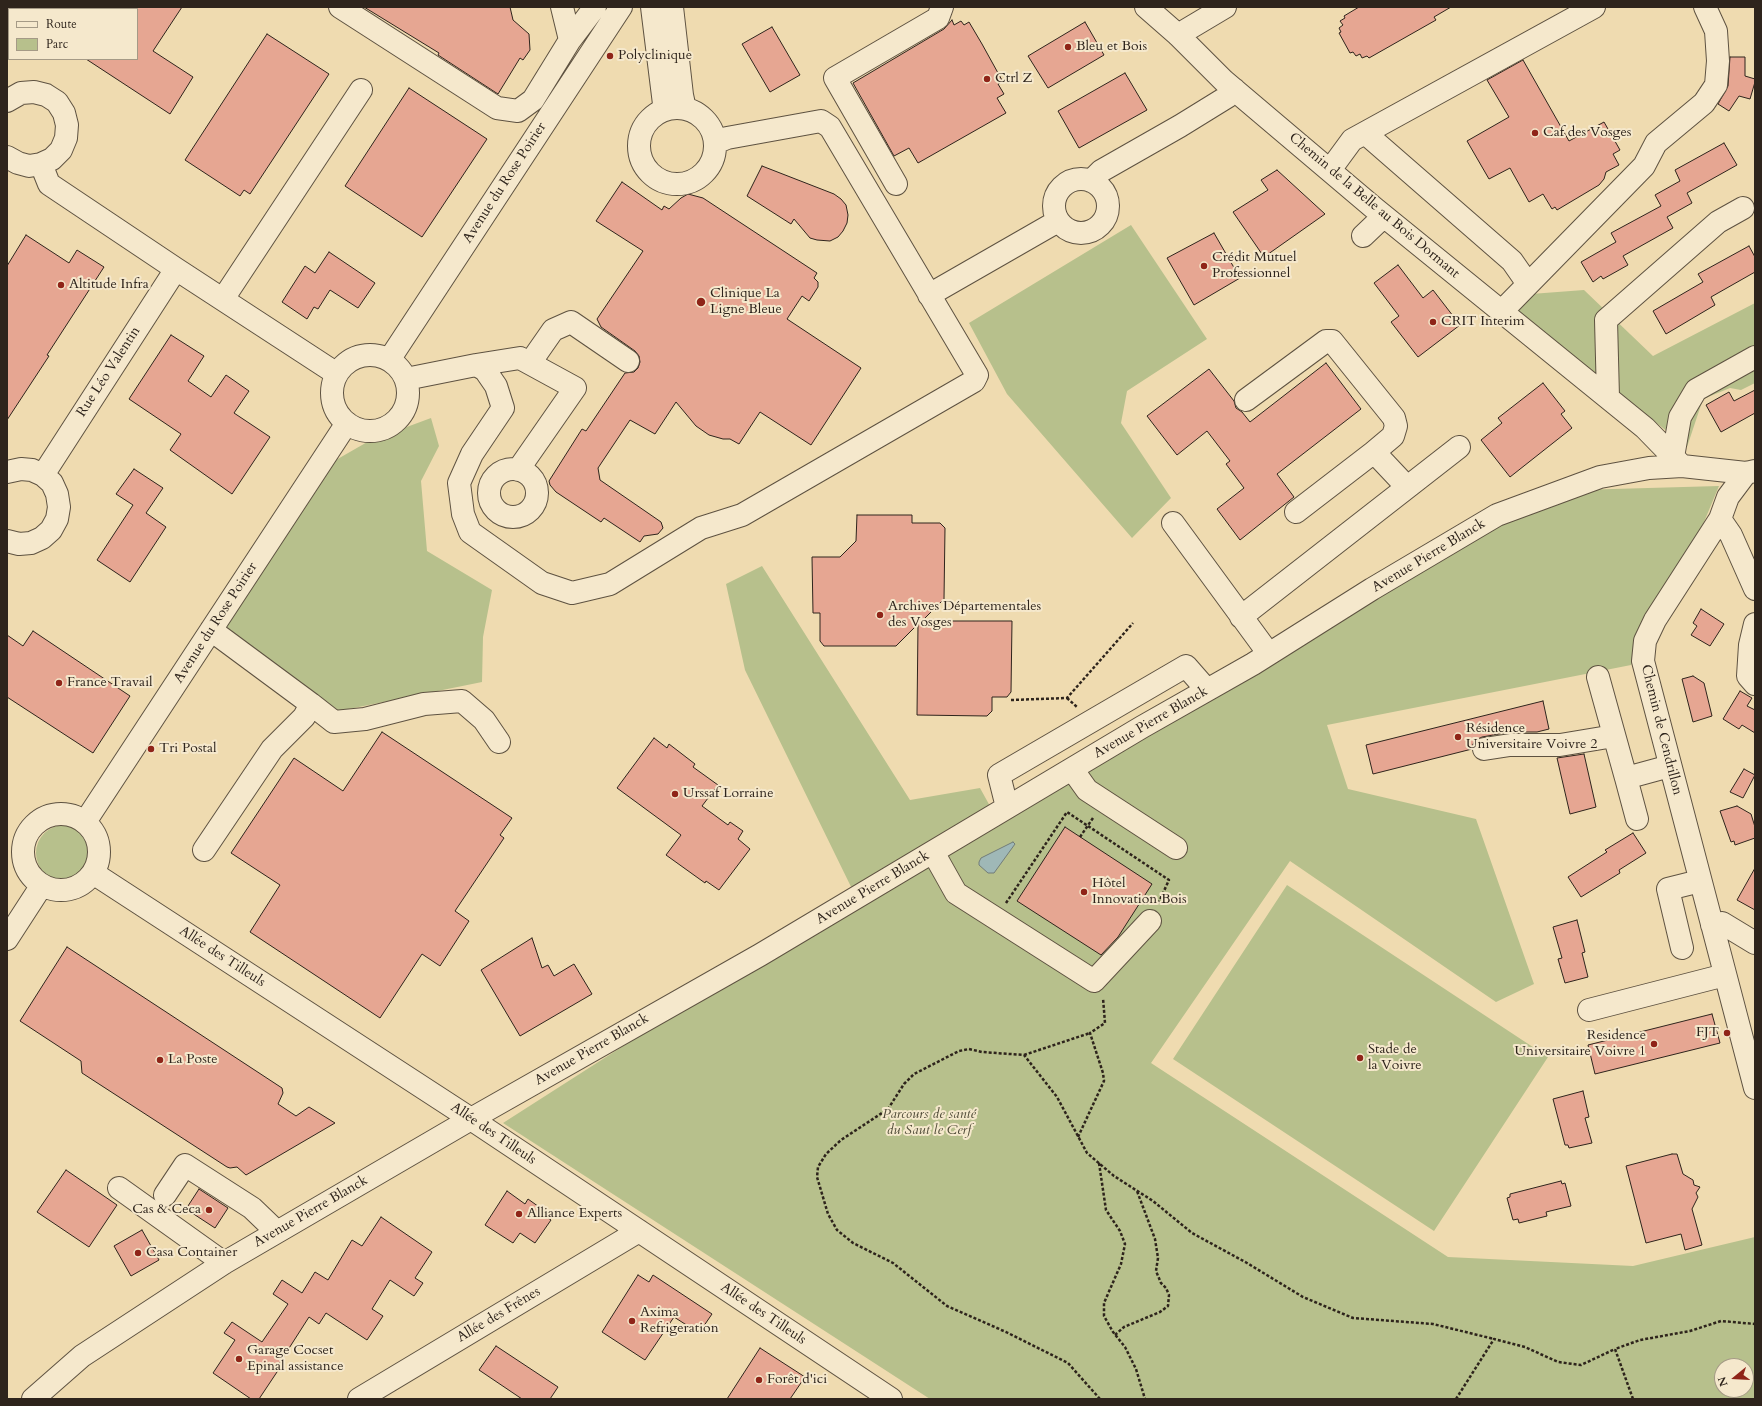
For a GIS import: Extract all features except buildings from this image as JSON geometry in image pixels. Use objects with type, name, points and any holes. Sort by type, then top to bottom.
[{"type":"street","points":[[340,7],[497,108],[518,111],[533,100],[570,40],[594,7]]},
{"type":"street","points":[[562,7],[570,40]]},
{"type":"street","name":"Avenue du Rose Poirier","points":[[389,360],[621,7]]},
{"type":"street","points":[[652,7],[664,104],[662,111]]},
{"type":"street","points":[[672,7],[682,95],[685,109]]},
{"type":"street","points":[[896,184],[835,78],[938,18],[942,7]]},
{"type":"street","name":"Chemin de la Belle au Bois Dormant","points":[[1146,7],[1178,35],[1234,90],[1384,216],[1645,428],[1677,462]]},
{"type":"street","points":[[1178,35],[1225,7]]},
{"type":"street","points":[[1330,170],[1352,140],[1594,7]]},
{"type":"street","points":[[1502,311],[1644,166],[1656,143],[1704,102],[1716,85],[1718,60],[1716,31],[1705,7]]},
{"type":"street","points":[[222,299],[361,90]]},
{"type":"street","points":[[1091,181],[1101,171],[1180,126],[1227,97],[1234,90]]},
{"type":"street","points":[[7,101],[21,93],[34,92],[46,95],[56,102],[64,113],[67,125],[66,138],[61,150],[52,159],[40,164],[29,166],[18,164],[7,157]]},
{"type":"street","points":[[673,108],[685,109],[706,121],[712,131],[715,143],[714,155],[709,166],[702,175],[691,181],[679,184],[668,183],[657,178],[648,170],[642,159],[639,147],[641,136],[653,117],[662,111],[673,108]]},
{"type":"street","points":[[476,365],[485,370],[496,386],[504,408],[472,454],[460,483],[463,514],[470,532],[542,583],[572,593],[610,584],[701,528],[742,515],[974,381],[977,375],[830,127],[821,122],[727,138],[715,143]]},
{"type":"street","points":[[1365,133],[1512,261],[1528,284]]},
{"type":"street","points":[[40,164],[49,184],[337,374]]},
{"type":"street","points":[[1081,179],[1091,181],[1098,185],[1104,192],[1107,201],[1106,214],[1100,225],[1093,231],[1076,233],[1067,230],[1058,221],[1054,208],[1054,199],[1058,191],[1064,185],[1072,180],[1081,179]]},
{"type":"street","points":[[1608,397],[1606,320],[1718,222],[1744,208]]},
{"type":"street","points":[[1363,236],[1384,216]]},
{"type":"street","points":[[929,295],[1058,221]]},
{"type":"street","name":"Rue Léo Valentin","points":[[43,475],[176,269]]},
{"type":"street","points":[[530,363],[554,330],[571,322],[628,361]]},
{"type":"street","points":[[1246,400],[1326,341],[1332,341],[1394,418],[1396,426],[1393,436],[1296,512]]},
{"type":"street","points":[[366,355],[378,356],[389,360],[399,368],[406,379],[408,392],[407,404],[401,415],[393,424],[382,430],[370,431],[357,429],[346,423],[334,406],[332,395],[333,384],[337,374],[344,365],[354,358],[366,355]]},
{"type":"street","points":[[406,379],[520,358],[576,388],[518,470]]},
{"type":"street","points":[[1677,462],[1680,417],[1696,390],[1755,358]]},
{"type":"street","name":"Avenue du Rose Poirier","points":[[85,822],[346,423]]},
{"type":"street","points":[[1241,616],[1459,447]]},
{"type":"street","points":[[1374,452],[1407,487]]},
{"type":"street","name":"Avenue Pierre Blanck","points":[[33,1399],[82,1356],[224,1263],[471,1119],[760,955],[1072,769],[1269,654],[1497,515],[1600,478],[1677,462],[1750,472]]},
{"type":"street","points":[[7,472],[21,468],[32,470],[43,475],[52,483],[57,494],[59,507],[57,519],[51,530],[42,538],[31,543],[19,544],[7,541]]},
{"type":"street","name":"Chemin de Cendrillon","points":[[1750,472],[1728,497],[1720,519],[1655,620],[1645,641],[1643,661],[1755,1088]]},
{"type":"street","points":[[1720,519],[1731,535],[1755,589]]},
{"type":"street","points":[[1173,523],[1269,654]]},
{"type":"street","points":[[1755,624],[1750,645],[1748,676],[1755,684]]},
{"type":"street","points":[[211,630],[334,722],[365,719],[424,704],[462,701],[484,720],[499,742]]},
{"type":"street","points":[[1007,808],[999,775],[1019,763],[1186,666],[1207,690]]},
{"type":"street","points":[[1598,677],[1637,819]]},
{"type":"street","points":[[204,850],[272,750],[304,717],[311,704]]},
{"type":"street","points":[[1484,749],[1510,745],[1560,745],[1614,736]]},
{"type":"street","points":[[1626,778],[1670,766]]},
{"type":"street","points":[[1072,769],[1087,790],[1176,848]]},
{"type":"street","points":[[51,815],[69,815],[85,822],[94,833],[99,846],[99,860],[94,873],[84,883],[70,890],[56,890],[42,886],[29,873],[23,856],[25,839],[35,824],[51,815]]},
{"type":"street","points":[[933,852],[956,893],[1094,981],[1150,922]]},
{"type":"street","name":"Allée des Tilleuls","points":[[94,873],[471,1119],[891,1399]]},
{"type":"street","points":[[1682,948],[1668,889],[1700,881]]},
{"type":"street","points":[[7,940],[42,886]]},
{"type":"street","points":[[1712,925],[1722,923],[1755,943]]},
{"type":"street","points":[[1590,1010],[1725,975]]},
{"type":"street","points":[[165,1195],[185,1165],[252,1208],[277,1232]]},
{"type":"street","points":[[119,1188],[224,1263]]},
{"type":"street","name":"Allée des Frênes","points":[[359,1399],[639,1231]]},
{"type":"path","points":[[1011,700],[1067,698],[1132,623]]},
{"type":"path","points":[[996,918],[1068,812],[1169,880],[1150,922]]},
{"type":"path","points":[[1099,975],[1105,1023],[1090,1033],[1024,1056],[982,1052],[969,1049],[959,1050],[914,1074],[904,1084],[888,1109],[841,1140],[826,1154],[818,1166],[817,1177],[828,1214],[837,1230],[853,1243],[893,1263],[947,1306],[1006,1332],[1068,1363],[1100,1399]]},
{"type":"path","points":[[1078,1138],[1104,1081],[1104,1073],[1090,1033]]},
{"type":"path","points":[[1024,1056],[1057,1098],[1087,1153],[1114,1176],[1153,1201],[1192,1233],[1247,1263],[1303,1297],[1353,1318],[1433,1324],[1525,1347],[1558,1362],[1581,1365],[1615,1349],[1640,1340],[1690,1331],[1721,1321],[1755,1324]]},
{"type":"path","points":[[1099,1163],[1106,1210],[1120,1231],[1125,1244],[1121,1264],[1104,1303],[1104,1316],[1115,1335],[1125,1347],[1136,1369],[1145,1399]]},
{"type":"path","points":[[1115,1335],[1124,1327],[1160,1312],[1168,1306],[1169,1296],[1156,1271],[1158,1258],[1155,1239],[1137,1191]]},
{"type":"path","points":[[1456,1399],[1494,1339]]},
{"type":"path","points":[[1615,1349],[1633,1399]]},
{"type":"green space","points":[[1131,225],[1207,339],[1127,391],[1121,423],[1171,498],[1132,538],[1007,394],[969,323]]},
{"type":"green space","points":[[1584,290],[1653,356],[1755,303],[1755,383],[1741,390],[1730,388],[1703,399],[1687,447],[1517,313],[1531,294]]},
{"type":"green space","points":[[431,418],[439,446],[421,481],[427,551],[492,590],[483,637],[482,682],[339,711],[225,626],[315,472],[369,441]]},
{"type":"green space","name":"Parcours de santé du Saut le Cerf","points":[[1719,486],[1704,522],[1631,665],[1327,725],[1348,789],[1476,819],[1534,984],[1496,1002],[1290,861],[1151,1063],[1448,1257],[1633,1266],[1755,1237],[1755,1399],[930,1399],[503,1123],[856,897],[745,670],[726,584],[762,566],[910,800],[980,788],[996,817],[1424,552],[1577,490]]},
{"type":"green space","points":[[64,825],[79,830],[87,838],[92,853],[87,868],[79,876],[64,881],[49,876],[41,868],[36,853],[41,838],[49,830]]},
{"type":"green space","name":"Stade de la Voivre","points":[[1287,885],[1548,1057],[1434,1231],[1173,1059]]},
{"type":"water","points":[[1013,842],[1015,844],[994,873],[988,873],[979,865],[981,858]]},
{"type":"place","name":"Bleu et Bois","points":[[1068,47]]},
{"type":"place","name":"Polyclinique","points":[[610,56]]},
{"type":"place","name":"Ctrl Z","points":[[987,79]]},
{"type":"place","name":"Caf des Vosges","points":[[1535,133]]},
{"type":"place","name":"Crédit Mutuel Professionnel","points":[[1204,266]]},
{"type":"place","name":"Altitude Infra","points":[[61,285]]},
{"type":"place","name":"Clinique La Ligne Bleue","points":[[701,302]]},
{"type":"place","name":"CRIT Interim","points":[[1433,322]]},
{"type":"place","name":"Archives Départementales des Vosges","points":[[880,615]]},
{"type":"place","name":"France Travail","points":[[59,683]]},
{"type":"place","name":"Résidence Universitaire Voivre 2","points":[[1458,737]]},
{"type":"place","name":"Tri Postal","points":[[151,749]]},
{"type":"place","name":"Urssaf Lorraine","points":[[675,794]]},
{"type":"place","name":"Hôtel Innovation Bois","points":[[1084,892]]},
{"type":"place","name":"FJT","points":[[1727,1033]]},
{"type":"place","name":"Residence Universitaire Voivre 1","points":[[1654,1044]]},
{"type":"place","name":"Stade de la Voivre","points":[[1360,1058]]},
{"type":"place","name":"La Poste","points":[[160,1060]]},
{"type":"place","name":"Cas & Ceca","points":[[209,1210]]},
{"type":"place","name":"Alliance Experts","points":[[519,1214]]},
{"type":"place","name":"Casa Container","points":[[138,1253]]},
{"type":"place","name":"Axima Refrigeration","points":[[632,1321]]},
{"type":"place","name":"Garage Cocset Epinal assistance","points":[[239,1359]]},
{"type":"place","name":"Forêt d'ici","points":[[759,1380]]}]
